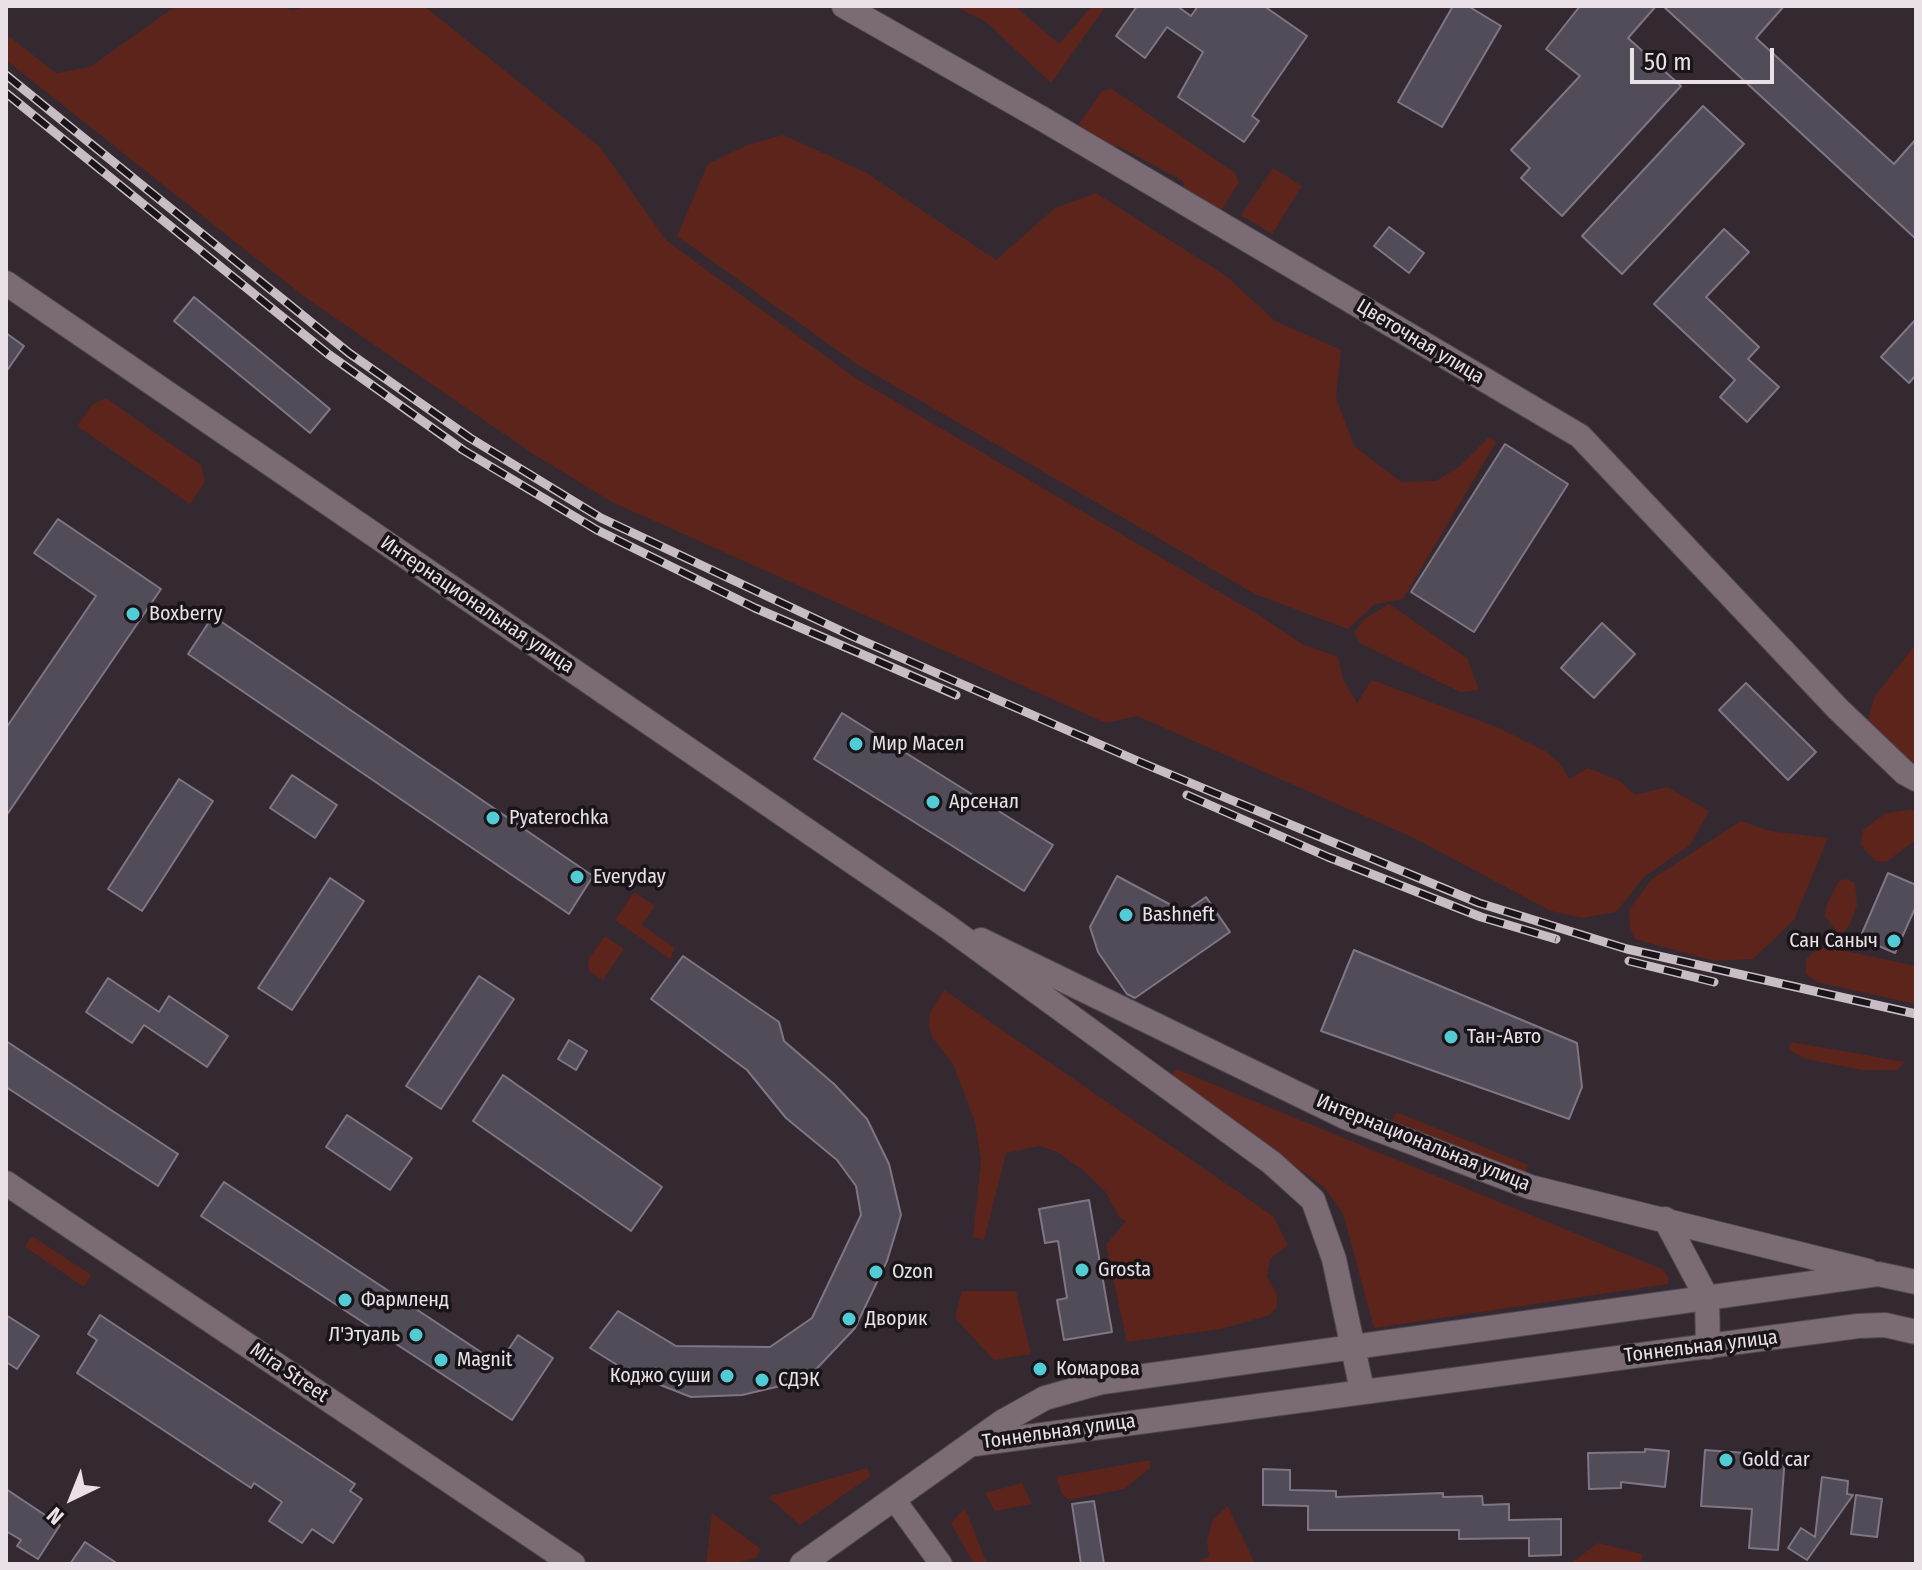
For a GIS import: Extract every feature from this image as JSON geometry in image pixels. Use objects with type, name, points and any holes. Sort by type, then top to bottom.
[{"type":"main road","name":"Цветочная улица","points":[[844,6],[1055,126],[1580,436],[1838,709],[1905,773],[1916,779]]},
{"type":"main road","name":"Интернациональная улица","points":[[6,283],[948,927],[1272,1163],[1313,1200],[1334,1259],[1362,1390]]},
{"type":"main road","name":"Интернациональная улица","points":[[948,927],[1017,954],[1345,1117],[1530,1187],[1878,1274]]},
{"type":"main road","name":"Mira Street","points":[[6,1183],[573,1564]]},
{"type":"main road","points":[[1665,1219],[1707,1298],[1708,1347]]},
{"type":"main road","name":"Тоннельная улица","points":[[971,1444],[1045,1398],[1102,1382],[1878,1274],[1916,1282]]},
{"type":"main road","name":"Тоннельная улица","points":[[971,1444],[1858,1326],[1885,1325],[1916,1332]]},
{"type":"main road","points":[[802,1564],[971,1444]]},
{"type":"street","points":[[894,1499],[941,1564]]},
{"type":"shaded area","points":[[176,6],[281,6],[293,11],[305,6],[424,6],[600,147],[665,239],[701,266],[857,379],[1257,614],[1302,644],[1338,657],[1343,679],[1357,703],[1372,680],[1499,728],[1547,752],[1561,765],[1569,779],[1588,768],[1620,781],[1635,795],[1667,787],[1709,811],[1690,845],[1644,877],[1616,912],[1583,918],[1551,911],[1412,837],[1137,716],[1106,723],[612,502],[532,453],[306,298],[6,60],[6,34],[56,73],[90,67]]},
{"type":"shaded area","points":[[954,6],[1015,6],[1059,44],[1092,6],[1106,6],[1051,83],[985,21]]},
{"type":"shaded area","points":[[1112,89],[1235,173],[1239,182],[1223,208],[1217,209],[1185,191],[1183,181],[1118,146],[1106,150],[1082,133],[1079,124],[1102,91]]},
{"type":"shaded area","points":[[783,135],[865,172],[996,260],[1055,208],[1096,193],[1226,276],[1275,321],[1341,350],[1336,398],[1354,446],[1401,482],[1436,481],[1460,466],[1489,437],[1496,442],[1403,599],[1375,604],[1348,629],[1255,594],[855,363],[677,236],[708,164],[747,145]]},
{"type":"shaded area","points":[[1273,168],[1302,186],[1272,234],[1241,215]]},
{"type":"shaded area","points":[[106,398],[201,465],[205,482],[190,504],[77,426],[92,405]]},
{"type":"shaded area","points":[[1389,604],[1467,658],[1479,690],[1460,692],[1360,643],[1354,633],[1364,619]]},
{"type":"shaded area","points":[[1916,644],[1916,767],[1905,761],[1868,721],[1875,696]]},
{"type":"shaded area","points":[[1916,809],[1916,840],[1886,862],[1876,861],[1861,844],[1863,830],[1886,813]]},
{"type":"shaded area","points":[[1741,821],[1770,831],[1828,838],[1794,920],[1753,959],[1715,961],[1635,939],[1630,928],[1629,910],[1652,879]]},
{"type":"shaded area","points":[[1846,879],[1855,883],[1857,905],[1845,931],[1837,932],[1825,916],[1827,904],[1839,881]]},
{"type":"shaded area","points":[[634,892],[655,906],[642,925],[675,948],[670,959],[615,920]]},
{"type":"shaded area","points":[[605,936],[624,949],[603,980],[589,971],[588,960]]},
{"type":"shaded area","points":[[1827,947],[1916,966],[1916,1004],[1817,982],[1806,974],[1806,960],[1815,950]]},
{"type":"shaded area","points":[[944,990],[1273,1216],[1288,1245],[1270,1259],[1267,1277],[1277,1294],[1277,1307],[1270,1315],[1221,1329],[1127,1342],[1106,1245],[1126,1221],[1119,1217],[1105,1191],[1084,1171],[1058,1152],[1039,1146],[1006,1153],[984,1240],[973,1237],[981,1161],[975,1122],[953,1064],[932,1037],[929,1027],[930,1013]]},
{"type":"shaded area","points":[[1791,1042],[1905,1062],[1897,1070],[1862,1070],[1806,1059],[1789,1050]]},
{"type":"shaded area","points":[[1176,1069],[1662,1269],[1669,1278],[1668,1284],[1374,1328],[1343,1213],[1324,1187],[1171,1077]]},
{"type":"shaded area","points":[[1396,1112],[1528,1165],[1524,1175],[1391,1123]]},
{"type":"shaded area","points":[[32,1236],[91,1275],[84,1287],[25,1247]]},
{"type":"shaded area","points":[[962,1291],[1016,1291],[1031,1354],[994,1360],[955,1318]]},
{"type":"shaded area","points":[[1150,1460],[1150,1468],[1124,1489],[1069,1500],[1062,1494],[1056,1477]]},
{"type":"shaded area","points":[[867,1468],[871,1476],[800,1525],[768,1497]]},
{"type":"shaded area","points":[[1022,1483],[1032,1504],[995,1511],[985,1493]]},
{"type":"shaded area","points":[[1228,1506],[1255,1564],[1195,1564],[1209,1556],[1207,1541],[1213,1519]]},
{"type":"shaded area","points":[[965,1508],[985,1559],[990,1564],[974,1564],[951,1523]]},
{"type":"shaded area","points":[[712,1513],[761,1549],[756,1558],[732,1564],[706,1564]]},
{"type":"shaded area","points":[[1598,1543],[1643,1554],[1640,1564],[1570,1564]]},
{"type":"building","points":[[1137,6],[1177,6],[1191,16],[1198,6],[1264,6],[1307,36],[1252,116],[1259,121],[1244,142],[1178,97],[1203,52],[1167,27],[1145,58],[1116,36]]},
{"type":"building","points":[[1453,6],[1468,6],[1501,26],[1442,127],[1398,102]]},
{"type":"building","points":[[1580,6],[1656,6],[1628,38],[1681,86],[1562,216],[1521,178],[1530,168],[1511,150],[1580,76],[1546,49]]},
{"type":"building","points":[[1663,6],[1784,6],[1756,38],[1894,164],[1916,139],[1916,239]]},
{"type":"building","points":[[1703,106],[1744,144],[1622,274],[1582,236]]},
{"type":"building","points":[[1389,227],[1424,253],[1409,273],[1374,246]]},
{"type":"building","points":[[1724,229],[1749,252],[1706,297],[1759,347],[1748,359],[1779,387],[1747,422],[1720,397],[1735,380],[1654,304]]},
{"type":"building","points":[[194,297],[330,409],[310,433],[174,321]]},
{"type":"building","points":[[1916,319],[1916,375],[1909,383],[1881,357]]},
{"type":"building","points":[[6,333],[24,346],[6,372]]},
{"type":"building","points":[[1505,444],[1568,484],[1474,632],[1411,592]]},
{"type":"building","points":[[58,519],[161,589],[6,816],[6,728],[96,596],[34,553]]},
{"type":"building","points":[[213,616],[593,876],[569,914],[188,654]]},
{"type":"building","points":[[1602,623],[1635,654],[1594,698],[1561,668]]},
{"type":"building","points":[[1746,683],[1816,752],[1788,780],[1719,710]]},
{"type":"building","name":"Арсенал","points":[[842,713],[1053,845],[1024,891],[814,759]]},
{"type":"building","points":[[292,775],[337,805],[315,838],[270,808]]},
{"type":"building","points":[[179,779],[213,801],[142,911],[108,889]]},
{"type":"building","points":[[1888,873],[1916,885],[1916,906],[1895,953],[1860,938]]},
{"type":"building","points":[[1117,876],[1184,912],[1206,897],[1230,932],[1135,998],[1127,994],[1098,952],[1090,927]]},
{"type":"building","points":[[330,878],[364,901],[292,1010],[258,988]]},
{"type":"building","name":"Тан-Авто","points":[[1354,950],[1577,1043],[1582,1087],[1569,1119],[1321,1031]]},
{"type":"building","points":[[683,956],[779,1022],[784,1041],[834,1084],[867,1119],[889,1164],[901,1215],[887,1261],[855,1328],[806,1380],[742,1395],[691,1397],[630,1373],[590,1348],[618,1311],[676,1346],[770,1347],[812,1318],[861,1215],[856,1186],[837,1160],[786,1118],[747,1070],[651,999]]},
{"type":"building","points":[[479,976],[514,999],[441,1109],[406,1086]]},
{"type":"building","points":[[108,978],[159,1012],[169,996],[228,1036],[207,1067],[144,1025],[132,1043],[86,1012]]},
{"type":"building","points":[[569,1040],[587,1051],[576,1070],[558,1059]]},
{"type":"building","points":[[6,1041],[178,1154],[158,1186],[6,1087]]},
{"type":"building","points":[[503,1075],[662,1187],[631,1231],[473,1121]]},
{"type":"building","points":[[347,1115],[412,1158],[390,1190],[326,1147]]},
{"type":"building","points":[[224,1182],[499,1364],[518,1335],[553,1358],[512,1420],[201,1216]]},
{"type":"building","name":"Grosta","points":[[1089,1200],[1112,1332],[1064,1340],[1057,1300],[1067,1298],[1058,1241],[1045,1243],[1039,1209]]},
{"type":"building","points":[[6,1315],[39,1336],[17,1369],[6,1362]]},
{"type":"building","points":[[100,1315],[355,1484],[350,1491],[362,1499],[333,1543],[312,1529],[302,1543],[269,1521],[282,1502],[254,1483],[251,1488],[77,1373],[97,1340],[88,1334]]},
{"type":"building","points":[[1645,1449],[1669,1451],[1665,1487],[1621,1482],[1621,1488],[1589,1489],[1588,1453],[1645,1452]]},
{"type":"building","points":[[1705,1450],[1785,1456],[1778,1550],[1749,1548],[1752,1509],[1701,1506]]},
{"type":"building","points":[[1263,1469],[1290,1470],[1290,1490],[1336,1491],[1336,1497],[1443,1493],[1443,1497],[1482,1496],[1483,1505],[1509,1504],[1509,1520],[1561,1519],[1561,1555],[1529,1556],[1529,1538],[1459,1539],[1459,1530],[1308,1530],[1308,1506],[1263,1505]]},
{"type":"building","points":[[1822,1477],[1848,1481],[1847,1494],[1853,1495],[1807,1560],[1788,1548],[1801,1528],[1815,1537]]},
{"type":"building","points":[[6,1489],[60,1525],[38,1559],[17,1546],[21,1540],[6,1531]]},
{"type":"building","points":[[1856,1495],[1882,1499],[1877,1537],[1851,1534]]},
{"type":"building","points":[[1094,1501],[1104,1564],[1081,1564],[1072,1504]]},
{"type":"building","points":[[85,1542],[118,1564],[70,1564]]},
{"type":"railway","points":[[6,75],[349,353],[470,438],[601,518],[854,637],[1140,762],[1479,903],[1627,949],[1916,1014]]},
{"type":"railway","points":[[6,93],[328,354],[463,450],[597,530],[755,608],[956,695]]},
{"type":"railway","points":[[1187,795],[1328,857],[1481,917],[1556,939]]},
{"type":"railway","points":[[1629,961],[1714,982]]},
{"type":"place","name":"Boxberry","points":[[133,614]]},
{"type":"place","name":"Мир Масел","points":[[856,744]]},
{"type":"place","name":"Арсенал","points":[[933,802]]},
{"type":"place","name":"Pyaterochka","points":[[493,818]]},
{"type":"place","name":"Everyday","points":[[577,877]]},
{"type":"place","name":"Bashneft","points":[[1126,915]]},
{"type":"place","name":"Сан Саныч","points":[[1894,941]]},
{"type":"place","name":"Тан-Авто","points":[[1451,1037]]},
{"type":"place","name":"Grosta","points":[[1082,1270]]},
{"type":"place","name":"Ozon","points":[[876,1272]]},
{"type":"place","name":"Фармленд","points":[[345,1300]]},
{"type":"place","name":"Дворик","points":[[849,1319]]},
{"type":"place","name":"Л'Этуаль","points":[[416,1335]]},
{"type":"place","name":"Magnit","points":[[441,1360]]},
{"type":"place","name":"Комарова","points":[[1040,1369]]},
{"type":"place","name":"Коджо суши","points":[[727,1376]]},
{"type":"place","name":"СДЭК","points":[[762,1380]]},
{"type":"place","name":"Gold car","points":[[1726,1460]]}]
